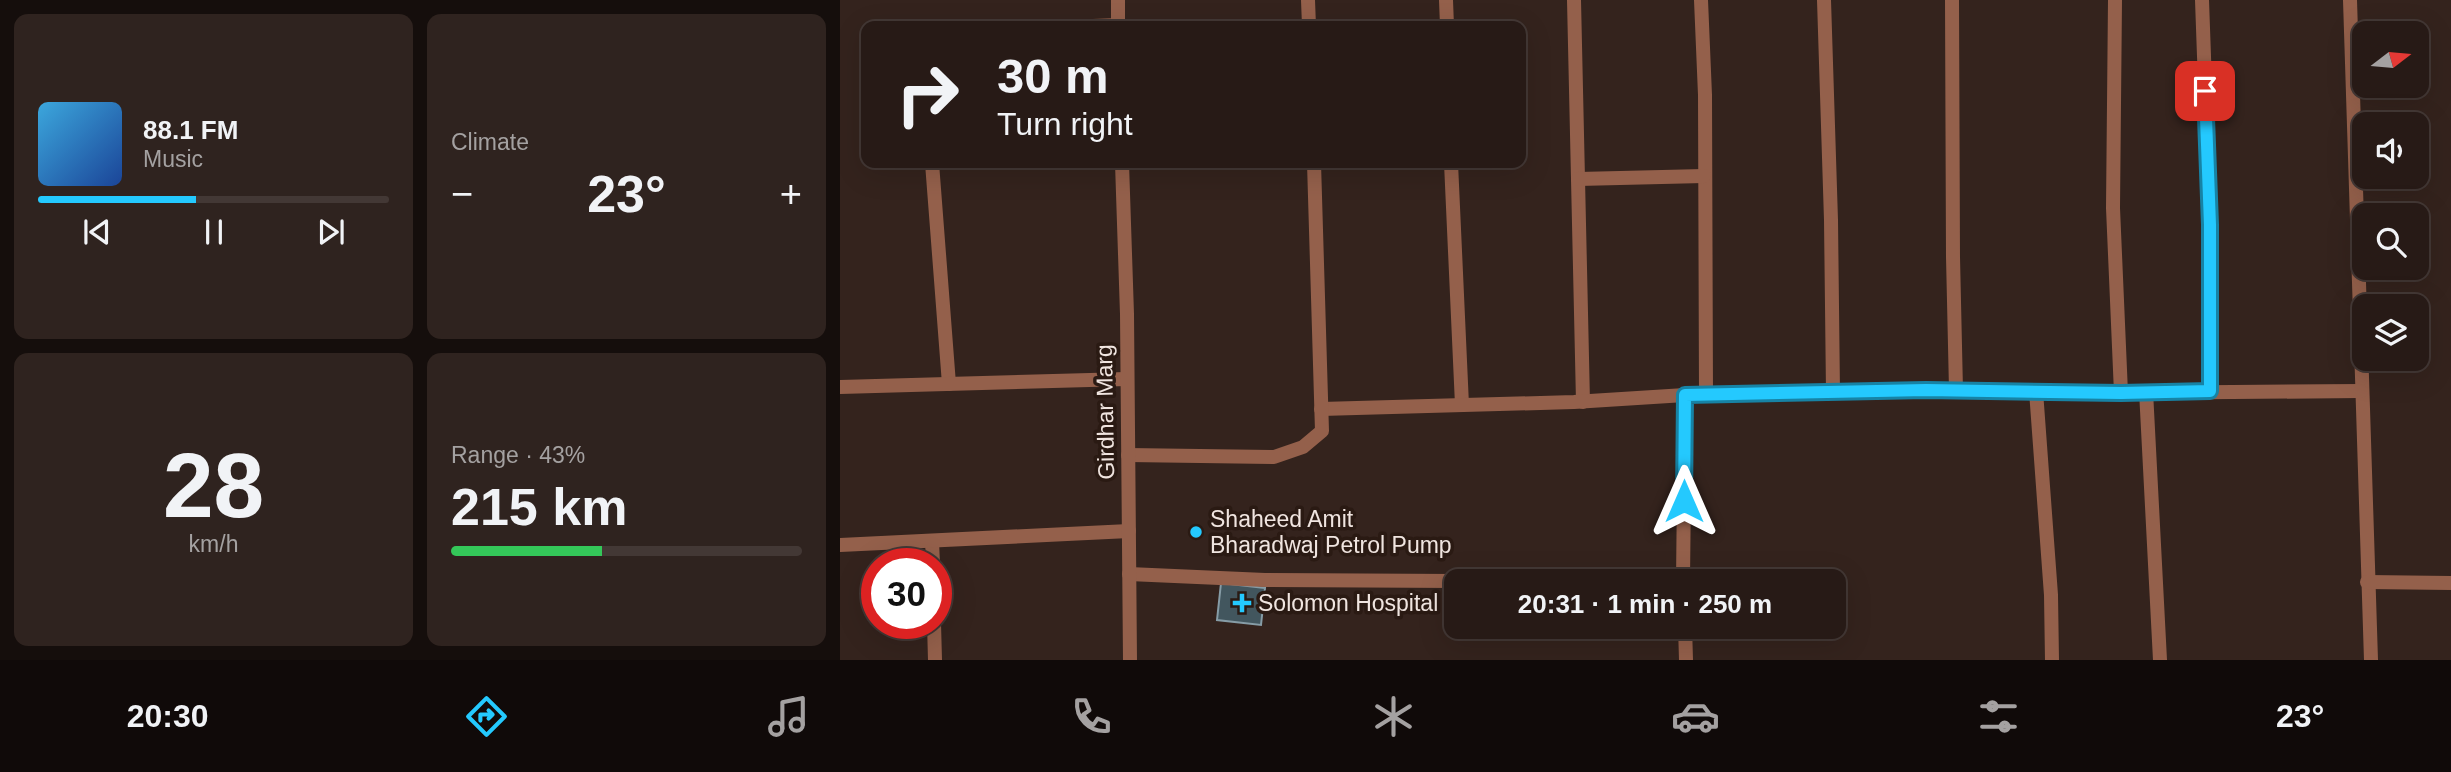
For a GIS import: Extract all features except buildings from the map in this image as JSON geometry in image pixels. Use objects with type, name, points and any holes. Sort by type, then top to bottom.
[{"type":"street","points":[[1118,0],[1118,21]]},
{"type":"street","points":[[1308,0],[1309,21]]},
{"type":"street","points":[[1446,0],[1447,21]]},
{"type":"street","points":[[1574,0],[1583,402]]},
{"type":"street","points":[[1701,0],[1706,395]]},
{"type":"street","points":[[1824,0],[1833,392]]},
{"type":"street","points":[[1952,0],[1956,390]]},
{"type":"street","points":[[2115,0],[2113,208],[2121,393]]},
{"type":"street","points":[[2202,0],[2210,225],[2210,391]]},
{"type":"street","points":[[2350,0],[2371,660]]},
{"type":"street","points":[[932,168],[949,384]]},
{"type":"street","name":"Girdhar Marg","points":[[1122,168],[1130,660]]},
{"type":"street","points":[[1128,455],[1274,457],[1303,447],[1322,430],[1314,168]]},
{"type":"street","points":[[1451,168],[1462,405]]},
{"type":"street","points":[[1577,179],[1704,176]]},
{"type":"street","points":[[840,387],[1127,379]]},
{"type":"street","points":[[2036,391],[2051,595],[2052,660]]},
{"type":"street","points":[[2146,391],[2160,660]]},
{"type":"street","points":[[1321,409],[1833,392],[2361,391]]},
{"type":"street","points":[[1684,569],[1685,395]]},
{"type":"street","points":[[840,545],[1129,531]]},
{"type":"street","points":[[932,541],[932,548]]},
{"type":"street","points":[[1129,574],[1265,580],[1444,581]]},
{"type":"street","points":[[2367,582],[2451,583]]},
{"type":"street","points":[[934,639],[935,660]]},
{"type":"street","points":[[1685,639],[1686,660]]},
{"type":"place","name":"Shaheed Amit Bharadwaj Petrol Pump","points":[[1196,532]]},
{"type":"place","name":"Solomon Hospital","points":[[1242,603]]},
{"type":"route","points":[[1684,501],[1685,395],[1926,390],[2121,393],[2210,391],[2210,225],[2205,91]]}]
